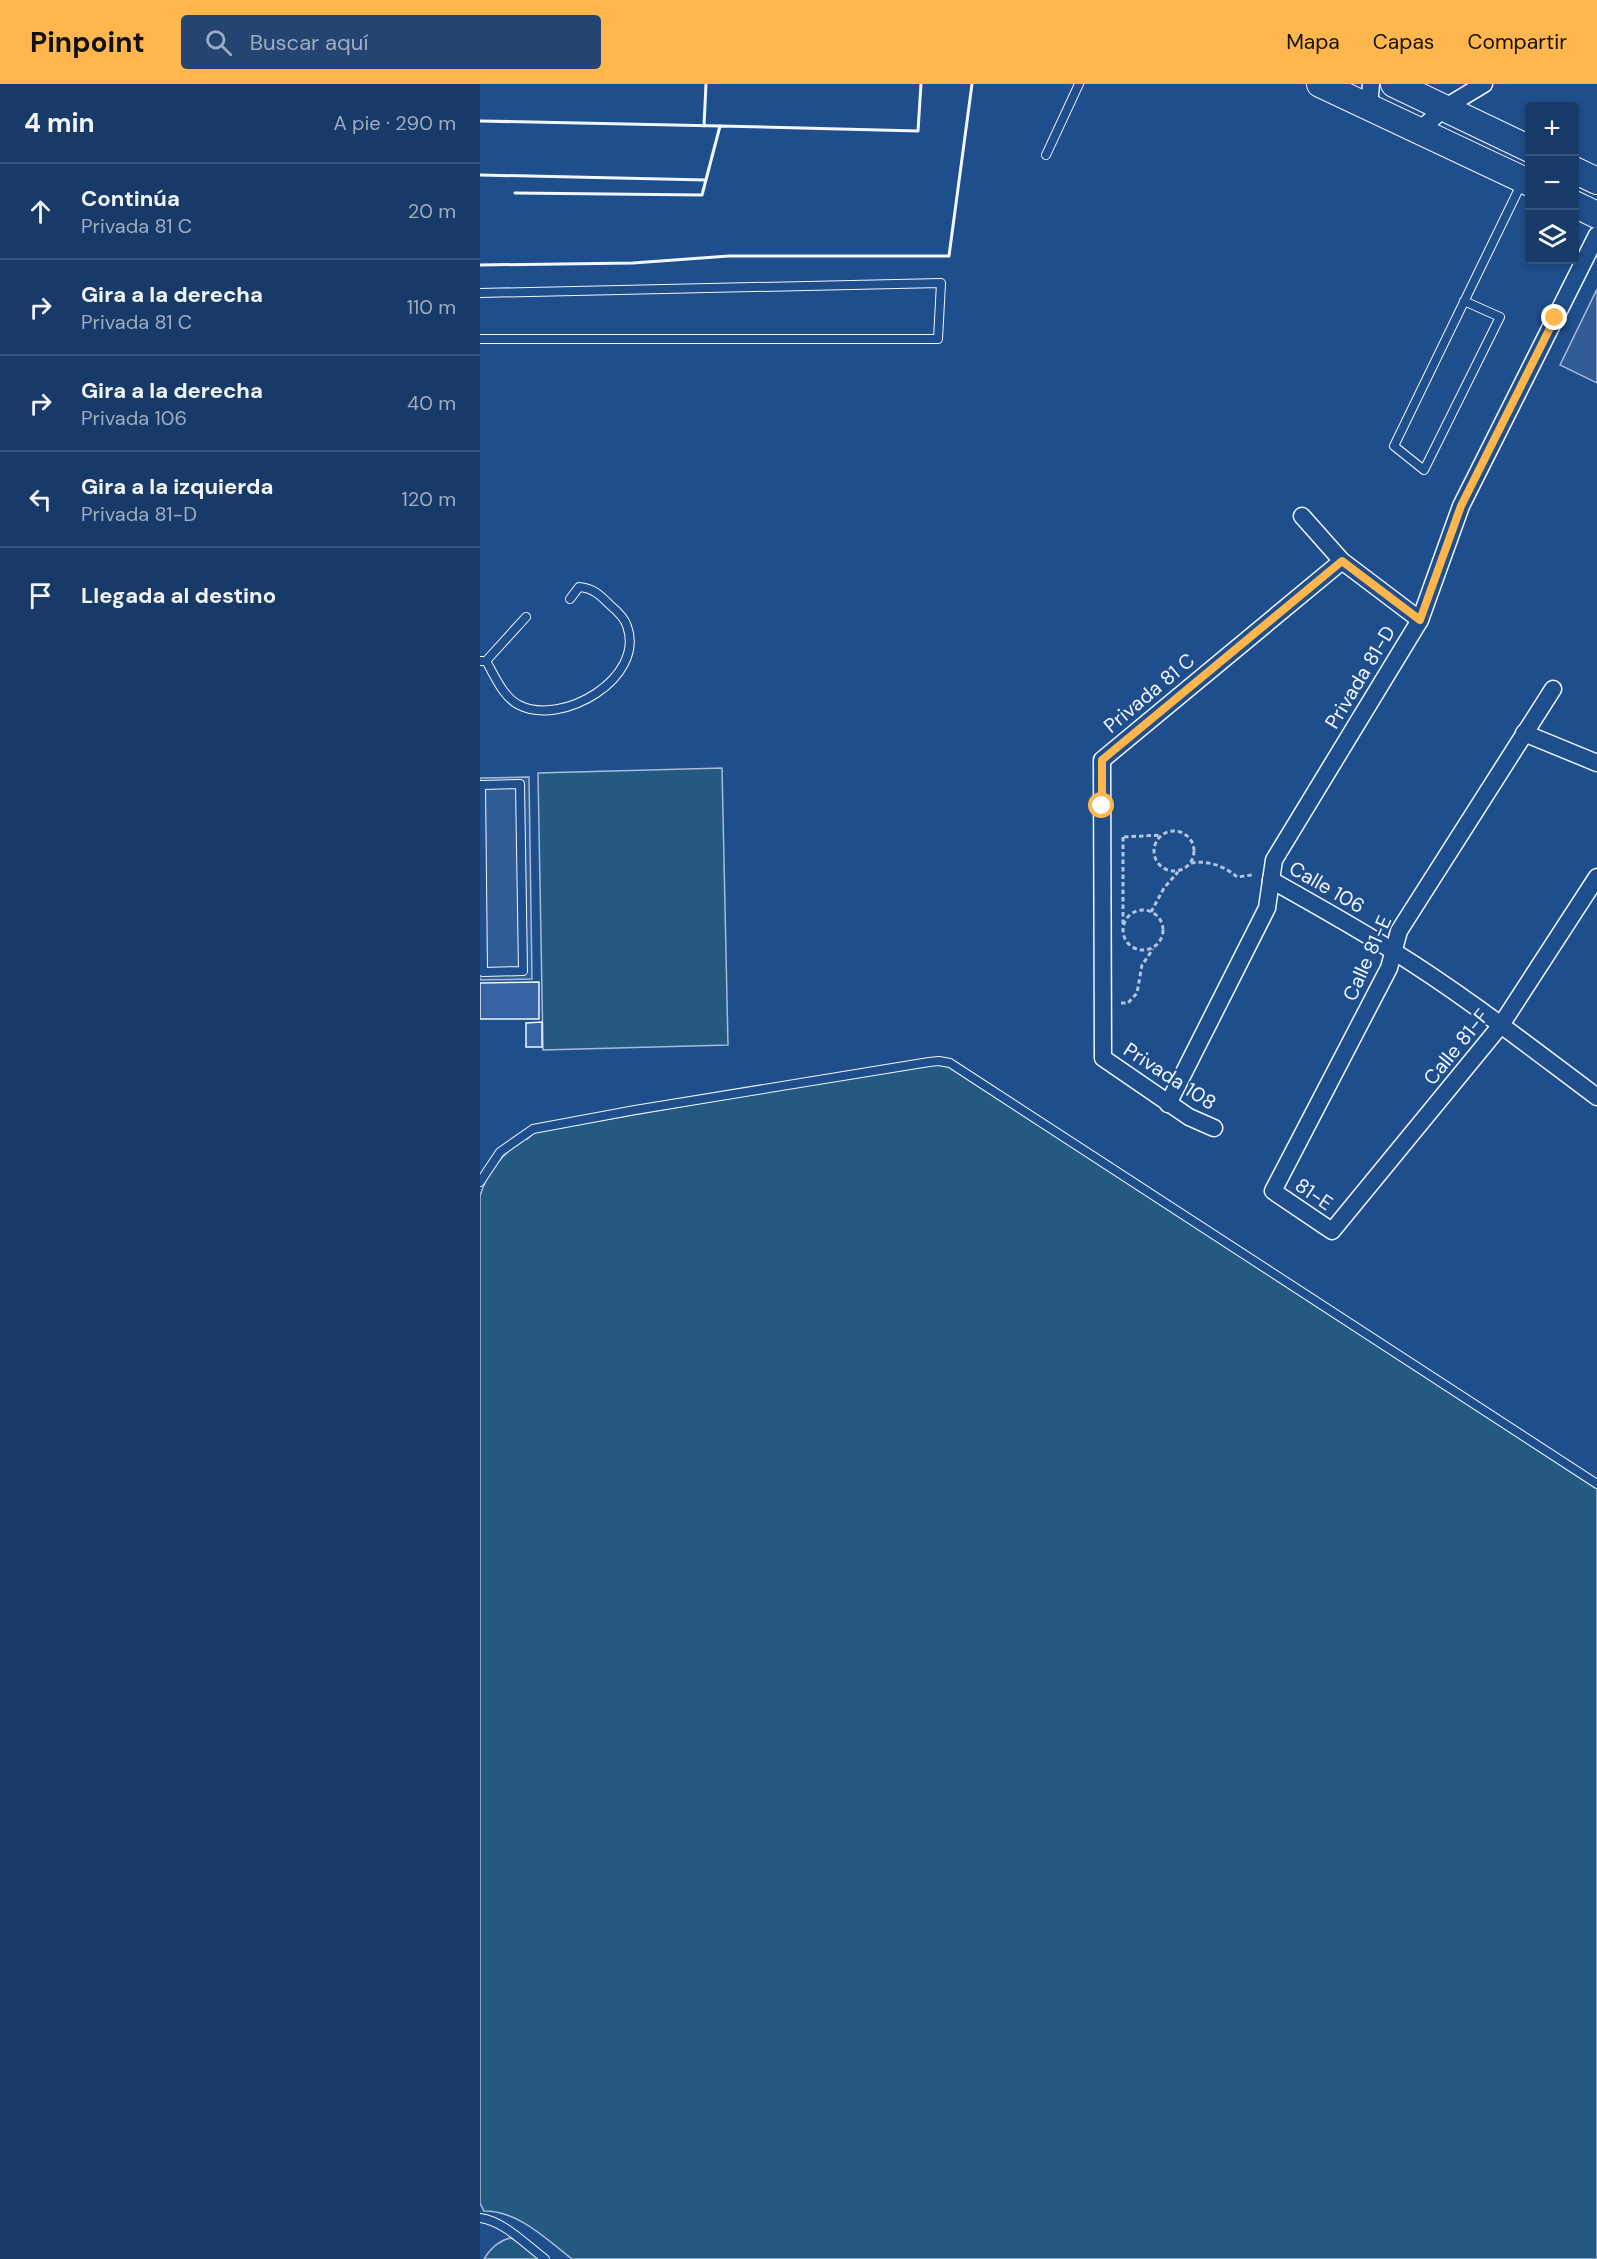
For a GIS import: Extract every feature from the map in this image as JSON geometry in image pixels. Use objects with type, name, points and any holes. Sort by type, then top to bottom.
[{"type":"main road","points":[[1320,84],[1370,95],[1418,132],[1525,176]]},
{"type":"main road","points":[[1394,84],[1525,147]]},
{"type":"main road","points":[[1579,172],[1597,181]]},
{"type":"main road","points":[[1579,206],[1597,215]]},
{"type":"street","points":[[1418,132],[1444,108],[1484,84]]},
{"type":"street","name":"Privada 81-D","points":[[1168,1104],[1267,908],[1274,860],[1420,620],[1461,506],[1597,235]]},
{"type":"street","points":[[1302,516],[1342,561],[1420,620]]},
{"type":"street","name":"Privada 81 C","points":[[1103,1058],[1102,760],[1342,561]]},
{"type":"street","name":"Calle 81-E","points":[[1273,1191],[1385,976],[1399,931],[1553,689]]},
{"type":"street","points":[[1524,733],[1597,763]]},
{"type":"street","name":"Calle 81-F","points":[[1332,1231],[1501,1025],[1597,877]]},
{"type":"street","name":"Calle 106","points":[[1271,880],[1335,914],[1394,951],[1501,1025],[1597,1097]]},
{"type":"street","name":"Privada 108","points":[[1103,1058],[1168,1104],[1189,1117],[1214,1128]]},
{"type":"street","name":"81-E","points":[[1273,1191],[1332,1231]]},
{"type":"lane","points":[[1046,155],[1079,84]]},
{"type":"lane","points":[[1464,301],[1500,317],[1424,470],[1394,446],[1464,301],[1525,181]]},
{"type":"lane","points":[[480,294],[941,283],[938,339],[480,339]]},
{"type":"lane","points":[[526,617],[483,661],[503,690],[517,704],[534,711],[563,709],[585,700],[607,685],[622,666],[630,648],[627,625],[597,592],[579,587],[570,599]]},
{"type":"lane","points":[[520,784],[523,972],[483,972],[481,924],[481,785],[520,784]]},
{"type":"lane","points":[[480,1182],[500,1152],[534,1129],[635,1110],[929,1062],[950,1063],[1597,1484]]},
{"type":"lane","points":[[480,2218],[495,2223],[545,2259]]},
{"type":"path","points":[[1113,837],[1161,835],[1180,831],[1191,838],[1195,850],[1191,863]]},
{"type":"path","points":[[1161,835],[1154,846],[1156,860],[1166,870],[1180,871]]},
{"type":"path","points":[[1123,837],[1124,939],[1128,945],[1141,951],[1154,947]]},
{"type":"path","points":[[1151,912],[1164,888],[1191,863],[1200,862],[1216,866],[1228,870],[1237,877],[1252,875]]},
{"type":"path","points":[[1113,1003],[1128,1003],[1133,999],[1137,993],[1142,965],[1159,942],[1163,930],[1159,918],[1151,912],[1142,910],[1129,914],[1123,926]]},
{"type":"shaded area","points":[[1597,289],[1597,383],[1560,365]]},
{"type":"shaded area","points":[[722,768],[728,1045],[543,1050],[538,773]]},
{"type":"shaded area","points":[[529,777],[532,979],[480,980],[480,778]]},
{"type":"shaded area","points":[[939,1062],[951,1065],[1597,1487],[1597,2259],[572,2259],[520,2221],[497,2212],[484,2211],[480,2203],[480,1196],[483,1186],[503,1156],[535,1132]]},
{"type":"shaded area","points":[[510,2238],[541,2259],[484,2259],[495,2246]]},
{"type":"building","points":[[539,982],[539,1019],[480,1019],[480,983]]},
{"type":"building","points":[[542,1022],[542,1047],[526,1047],[526,1023]]},
{"type":"wall","points":[[704,126],[706,84]]},
{"type":"wall","points":[[515,193],[702,195],[720,126],[918,131],[921,84]]},
{"type":"wall","points":[[480,265],[633,263],[729,256],[949,256],[972,84]]},
{"type":"wall","points":[[480,121],[720,126]]},
{"type":"wall","points":[[480,175],[706,180]]},
{"type":"route","points":[[1102,806],[1102,760],[1342,561],[1420,620],[1461,506],[1555,318]]}]
